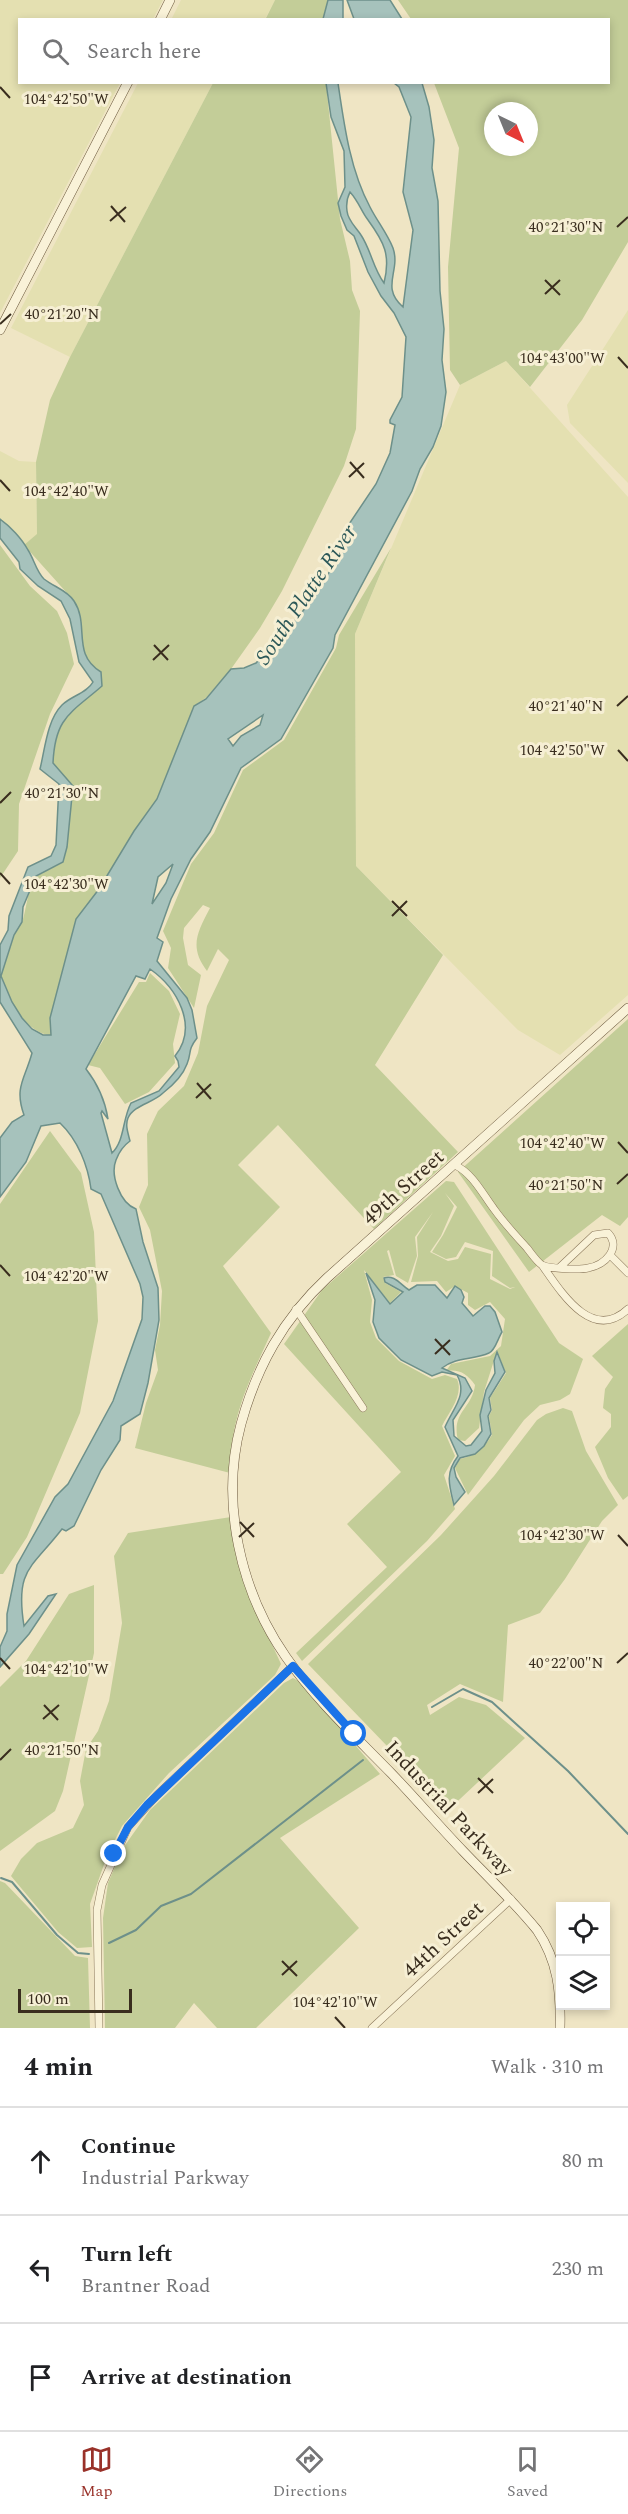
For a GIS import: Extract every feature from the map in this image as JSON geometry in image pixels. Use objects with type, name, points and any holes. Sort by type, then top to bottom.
[{"type":"street","points":[[161,18],[170,0]]},
{"type":"street","points":[[0,330],[127,84]]},
{"type":"street","name":"49th Street","points":[[242,1422],[265,1357],[296,1309],[628,1008]]},
{"type":"street","points":[[455,1165],[478,1185],[560,1290],[585,1316],[594,1320],[610,1320],[628,1309]]},
{"type":"street","points":[[542,1265],[559,1268],[586,1269],[595,1266],[609,1256],[614,1246],[614,1239],[608,1233],[594,1235],[559,1268]]},
{"type":"street","points":[[609,1256],[628,1273]]},
{"type":"street","points":[[296,1309],[363,1408]]},
{"type":"street","name":"Industrial Parkway","points":[[242,1422],[235,1455],[233,1485],[238,1542],[261,1614],[293,1666],[342,1722],[511,1899],[537,1930],[554,1959],[560,1996],[560,2028]]},
{"type":"street","points":[[99,2028],[97,1910],[102,1885],[128,1827],[152,1800],[293,1666]]},
{"type":"street","name":"44th Street","points":[[372,2028],[511,1899]]},
{"type":"shaded area","points":[[0,0],[163,0],[154,18],[18,18],[18,84],[119,84],[0,313]]},
{"type":"shaded area","points":[[181,0],[275,0],[266,18],[172,18]]},
{"type":"shaded area","points":[[137,84],[212,84],[70,357],[11,328]]},
{"type":"shaded area","points":[[628,310],[628,483],[570,423],[567,405]]},
{"type":"shaded area","points":[[506,361],[628,497],[628,995],[560,1055],[518,1030],[356,866],[355,634],[460,385]]},
{"type":"shaded area","points":[[0,451],[19,461],[36,462],[37,535],[24,545],[0,521]]},
{"type":"green space","points":[[275,0],[328,0],[323,18],[266,18]]},
{"type":"green space","points":[[398,0],[628,0],[628,242],[582,320],[530,387],[506,361],[460,385],[450,370],[448,267],[459,148],[434,84],[610,84],[610,18],[410,18]]},
{"type":"green space","points":[[212,84],[326,84],[340,219],[350,261],[352,290],[360,311],[356,429],[344,466],[282,591],[260,628],[231,669],[207,697],[194,706],[157,799],[134,831],[99,889],[51,1035],[34,1029],[18,1013],[5,993],[1,975],[13,938],[23,919],[32,884],[38,875],[63,862],[67,847],[73,786],[53,763],[57,735],[66,717],[102,686],[85,658],[75,602],[24,545],[37,534],[36,462],[50,400],[70,357]]},
{"type":"green space","points":[[0,545],[30,586],[57,611],[67,633],[74,664],[50,714],[19,804],[18,851],[0,878]]},
{"type":"green space","points":[[391,548],[355,634],[356,866],[443,955],[375,1065],[458,1152],[374,1229],[278,1125],[238,1165],[280,1207],[223,1266],[271,1333],[248,1384],[237,1417],[230,1473],[135,1448],[146,1403],[158,1370],[155,1350],[160,1325],[162,1291],[150,1230],[139,1207],[148,1185],[147,1134],[158,1111],[184,1086],[198,1053],[207,1006],[229,960],[218,949],[207,971],[201,962],[197,940],[210,908],[203,905],[184,928],[183,938],[188,965],[201,975],[194,1008],[168,968],[171,948],[163,931],[191,864],[214,833],[243,770],[284,740],[336,648],[339,635]]},
{"type":"green space","points":[[150,973],[169,991],[180,1014],[173,1044],[175,1063],[149,1092],[125,1104],[100,1068],[88,1065],[139,982],[146,982]]},
{"type":"green space","points":[[628,1019],[628,1217],[620,1226],[602,1215],[529,1272],[458,1172]]},
{"type":"green space","points":[[50,1131],[81,1173],[94,1232],[98,1321],[80,1413],[27,1537],[3,1574],[0,1574],[0,1204]]},
{"type":"green space","points":[[446,1181],[454,1182],[559,1343],[583,1359],[570,1394],[560,1400],[540,1405],[524,1420],[468,1495],[455,1468],[460,1459],[479,1451],[492,1435],[489,1416],[492,1410],[490,1398],[506,1373],[497,1351],[484,1392],[479,1428],[465,1441],[458,1440],[457,1423],[470,1400],[475,1385],[463,1373],[446,1371],[451,1364],[490,1356],[501,1346],[505,1319],[490,1302],[475,1310],[468,1305],[468,1293],[455,1286],[446,1292],[437,1281],[411,1282],[418,1256],[417,1237],[433,1212],[415,1237],[417,1256],[408,1283],[396,1276],[389,1250],[387,1251],[394,1275],[383,1277],[385,1283],[401,1292],[390,1303],[364,1270],[372,1300],[370,1322],[376,1338],[399,1361],[432,1379],[445,1375],[457,1379],[459,1391],[442,1426],[455,1456],[444,1475],[455,1509],[427,1541],[302,1661],[296,1653],[387,1567],[347,1524],[401,1472],[284,1344],[322,1290]],"holes":[[[445,1193],[457,1207],[443,1235],[432,1252],[446,1259],[456,1257],[465,1242],[493,1251],[492,1276],[510,1288],[515,1287],[510,1289],[490,1279],[491,1254],[465,1247],[458,1259],[448,1261],[430,1252],[441,1236],[454,1206]]]},
{"type":"green space","points":[[628,1324],[628,1496],[623,1500],[608,1478],[595,1447],[611,1427],[611,1414],[603,1408],[605,1389],[613,1377],[592,1356]]},
{"type":"green space","points":[[563,1408],[572,1411],[586,1451],[618,1505],[602,1521],[540,1613],[508,1625],[503,1702],[460,1684],[427,1705],[430,1715],[459,1697],[486,1705],[525,1738],[444,1814],[388,1747],[308,1664],[441,1535],[494,1476],[537,1420]]},
{"type":"green space","points":[[231,1517],[243,1581],[281,1664],[275,1675],[169,1773],[122,1826],[107,1856],[90,1904],[92,1947],[77,1948],[58,1932],[11,1876],[21,1859],[37,1843],[73,1828],[84,1805],[80,1781],[86,1749],[98,1731],[109,1701],[122,1623],[114,1556],[128,1533]]},
{"type":"green space","points":[[94,1585],[94,1653],[63,1791],[55,1811],[0,1851],[0,1687],[26,1661],[69,1594]]},
{"type":"green space","points":[[293,1678],[302,1683],[380,1774],[280,1838],[359,1928],[256,2028],[217,2028],[194,2003],[175,2028],[105,2028],[103,1918],[108,1883],[123,1848],[150,1810],[284,1683]]},
{"type":"green space","points":[[0,1881],[5,1883],[75,1956],[88,1958],[90,2028],[0,2028]]},
{"type":"water","points":[[328,0],[343,0],[343,18],[323,18]]},
{"type":"water","points":[[347,0],[390,0],[401,18],[354,18]]},
{"type":"water","points":[[326,84],[338,84],[345,130],[357,178],[393,248],[395,264],[393,293],[403,307],[413,230],[403,192],[411,117],[399,87],[395,84],[422,84],[429,107],[434,140],[432,168],[438,201],[440,291],[444,329],[442,360],[446,392],[441,426],[412,491],[335,635],[333,648],[281,739],[241,768],[210,832],[191,859],[171,899],[157,938],[163,942],[157,961],[187,998],[192,1010],[197,1038],[185,1068],[177,1080],[159,1096],[139,1107],[128,1118],[127,1129],[130,1141],[120,1152],[114,1166],[115,1181],[121,1195],[130,1206],[136,1209],[143,1242],[158,1288],[159,1320],[148,1383],[140,1414],[121,1426],[120,1440],[101,1470],[74,1526],[66,1531],[62,1529],[28,1571],[22,1592],[24,1626],[48,1596],[56,1594],[29,1634],[0,1667],[0,1647],[7,1631],[7,1614],[17,1565],[55,1497],[68,1484],[113,1401],[142,1319],[143,1297],[140,1284],[101,1194],[91,1189],[81,1154],[72,1137],[60,1123],[41,1126],[26,1162],[0,1197],[0,1138],[12,1122],[24,1115],[20,1090],[32,1053],[0,1002],[0,945],[8,930],[9,916],[28,867],[51,856],[56,845],[59,784],[40,769],[50,727],[62,705],[87,689],[93,682],[79,662],[70,619],[61,601],[38,586],[20,569],[19,562],[0,538],[0,519],[22,542],[44,579],[64,591],[74,601],[79,610],[86,657],[101,672],[102,686],[67,717],[57,735],[54,748],[53,763],[73,786],[67,847],[63,862],[36,876],[23,907],[22,922],[14,935],[1,976],[22,1018],[32,1029],[43,1035],[51,1035],[50,1018],[76,919],[99,889],[134,831],[157,799],[194,706],[206,699],[231,669],[244,668],[256,663],[313,598],[335,563],[342,546],[343,533],[376,484],[390,453],[395,425],[390,423],[390,420],[402,397],[406,337],[368,272],[354,236],[347,230],[341,216],[338,203],[345,187],[344,151],[331,117]],"holes":[[[350,192],[385,249],[387,264],[384,283],[364,241],[349,218],[347,201]],[[263,715],[260,725],[241,736],[233,746],[228,739]],[[173,864],[166,883],[152,904],[158,877]],[[150,969],[169,986],[182,1008],[185,1032],[182,1044],[175,1056],[179,1067],[159,1091],[131,1103],[119,1142],[112,1153],[101,1113],[102,1111],[108,1119],[105,1105],[86,1069],[136,976],[145,979]]]},
{"type":"water","points":[[366,1273],[390,1304],[403,1292],[385,1282],[384,1278],[388,1277],[409,1290],[417,1285],[435,1285],[447,1298],[455,1286],[461,1290],[464,1297],[462,1303],[473,1316],[485,1306],[490,1306],[495,1312],[502,1332],[491,1352],[453,1362],[442,1368],[465,1378],[472,1391],[453,1420],[454,1436],[466,1446],[471,1445],[482,1431],[480,1415],[486,1390],[495,1373],[494,1361],[497,1352],[505,1372],[489,1398],[491,1410],[488,1416],[491,1434],[484,1446],[475,1454],[460,1458],[454,1468],[456,1477],[465,1492],[454,1505],[450,1474],[458,1456],[445,1427],[460,1395],[460,1382],[457,1375],[442,1372],[432,1376],[401,1360],[379,1338],[373,1322],[375,1300]]},
{"type":"waterway","points":[[432,1707],[463,1689],[492,1702],[568,1771],[628,1834]]},
{"type":"waterway","points":[[109,1943],[136,1930],[161,1906],[191,1894],[363,1760]]},
{"type":"waterway","points":[[1,1878],[12,1882],[57,1935],[78,1953],[89,1954]]},
{"type":"route","points":[[114,1854],[128,1827],[147,1805],[293,1666],[354,1734]]},
{"type":"water label","name":"South Platte River","points":[[305,594]]}]
